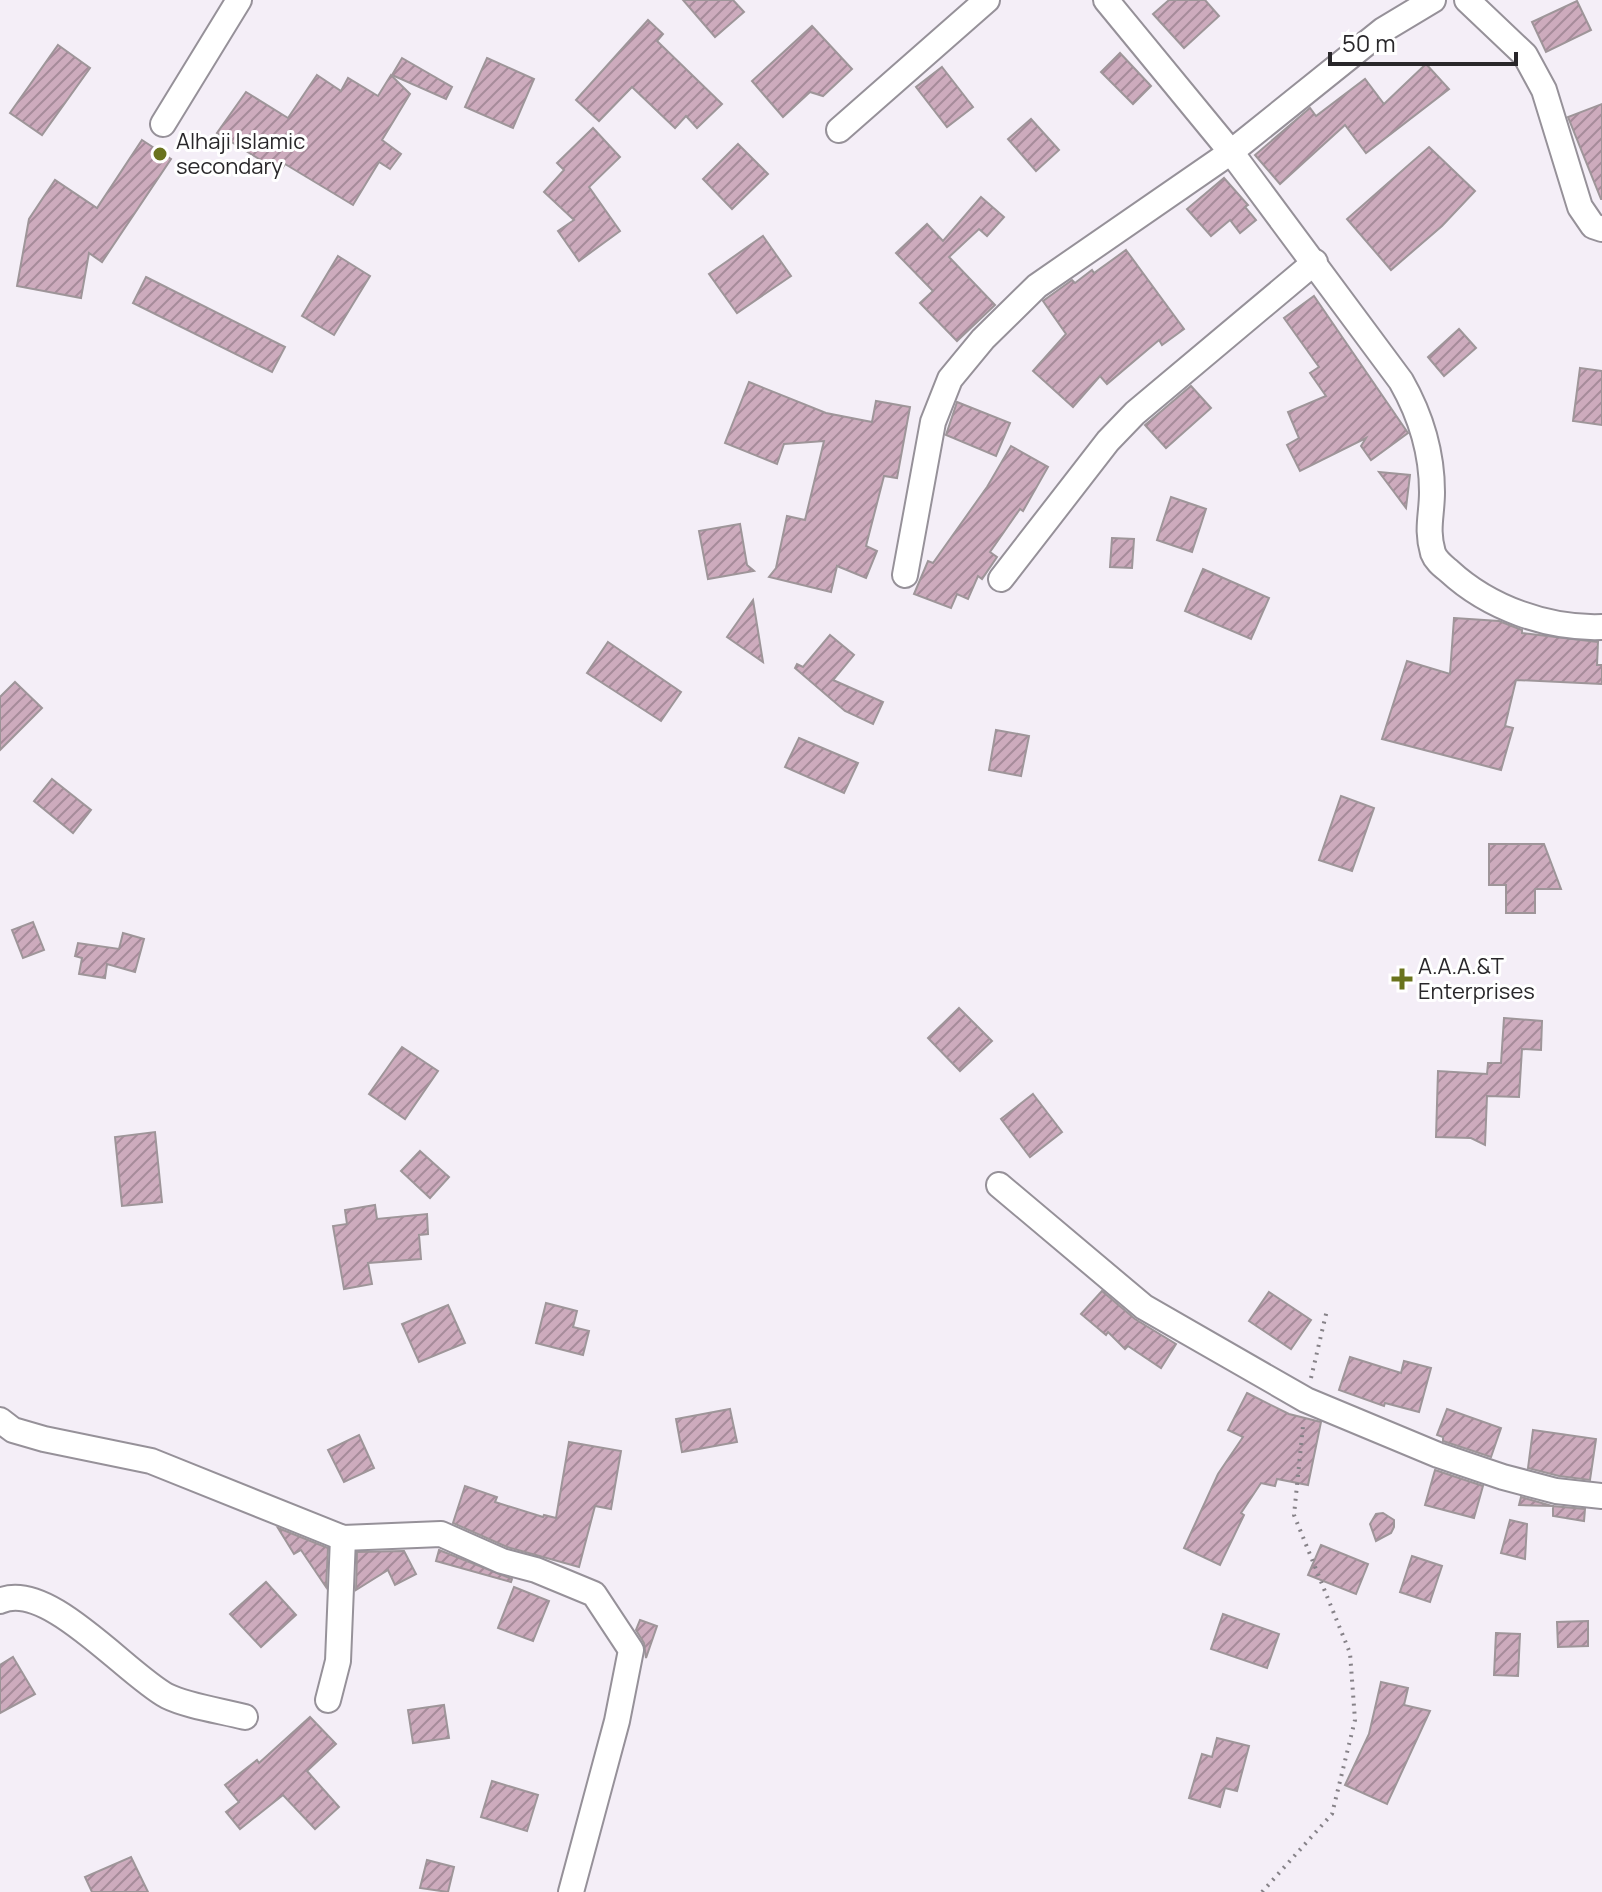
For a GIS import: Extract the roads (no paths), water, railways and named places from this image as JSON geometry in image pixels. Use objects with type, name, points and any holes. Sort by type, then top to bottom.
[{"type":"street","points":[[163,124],[239,0]]},
{"type":"street","points":[[839,130],[987,0]]},
{"type":"street","points":[[1106,0],[1231,152],[1401,381],[1418,410],[1430,460],[1432,495],[1428,526],[1434,557],[1458,579],[1494,603],[1534,618],[1584,628],[1602,627]]},
{"type":"street","points":[[905,575],[933,422],[950,379],[983,339],[1037,286],[1231,152],[1383,30],[1433,0]]},
{"type":"street","points":[[1467,0],[1525,55],[1544,90],[1580,207],[1593,226],[1602,229]]},
{"type":"street","points":[[1001,579],[1108,441],[1135,413],[1315,262]]},
{"type":"street","points":[[999,1185],[1144,1307],[1306,1400],[1438,1455],[1503,1477],[1556,1491],[1602,1496]]},
{"type":"street","points":[[0,1420],[13,1430],[44,1439],[151,1461],[343,1538],[441,1534],[502,1561],[536,1570],[594,1594],[631,1650],[617,1721],[571,1892]]},
{"type":"street","points":[[328,1700],[338,1661],[343,1538]]},
{"type":"street","points":[[0,1601],[10,1597],[30,1599],[47,1606],[169,1697],[245,1717]]},
{"type":"place","name":"Alhaji Islamic secondary","points":[[160,154]]},
{"type":"place","name":"A.A.A.&T Enterprises","points":[[1402,979]]}]
